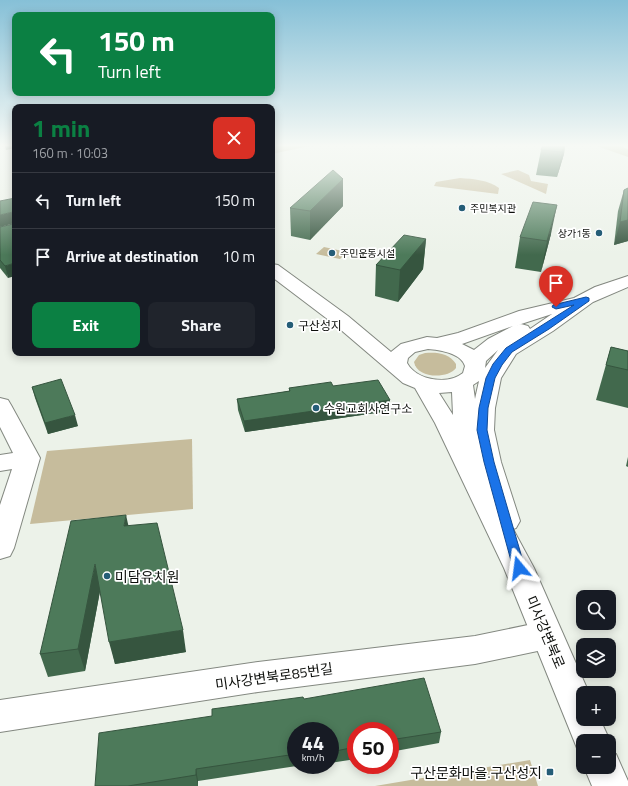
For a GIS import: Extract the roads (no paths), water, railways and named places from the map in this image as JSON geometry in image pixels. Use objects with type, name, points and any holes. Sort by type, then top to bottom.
[{"type":"main road","points":[[275,271],[341,320],[397,367],[410,380],[436,386],[450,386],[462,383],[470,378],[474,371],[474,364],[478,356],[503,338],[628,281]]},
{"type":"main road","points":[[341,320],[398,342],[416,345],[438,344],[464,338],[526,315],[586,299]]},
{"type":"main road","points":[[519,568],[489,462],[482,430],[484,408],[490,378],[498,364],[509,350],[546,327],[586,299]]},
{"type":"main road","points":[[438,344],[462,351],[470,357],[474,364]]},
{"type":"main road","points":[[397,367],[397,360],[400,354],[406,348],[416,345]]},
{"type":"main road","points":[[462,383],[465,410],[464,420],[479,489]]},
{"type":"main road","points":[[422,384],[447,423],[519,568]]},
{"type":"main road","points":[[0,405],[28,458],[0,548]]},
{"type":"main road","points":[[0,463],[28,458]]},
{"type":"main road","name":"미사강변북로","points":[[519,568],[589,734]]},
{"type":"main road","name":"미사강변북로85번길","points":[[0,716],[258,677],[475,650],[548,635]]},
{"type":"main road","points":[[606,774],[611,786]]},
{"type":"place","name":"주민복지관","points":[[462,208]]},
{"type":"place","name":"상가1동","points":[[599,233]]},
{"type":"place","name":"주민운동시설","points":[[332,253]]},
{"type":"place","name":"구산성지","points":[[290,325]]},
{"type":"place","name":"수원교회사연구소","points":[[316,408]]},
{"type":"place","name":"미담유치원","points":[[107,576]]},
{"type":"place","name":"구산문화마을.구산성지","points":[[550,772]]}]
